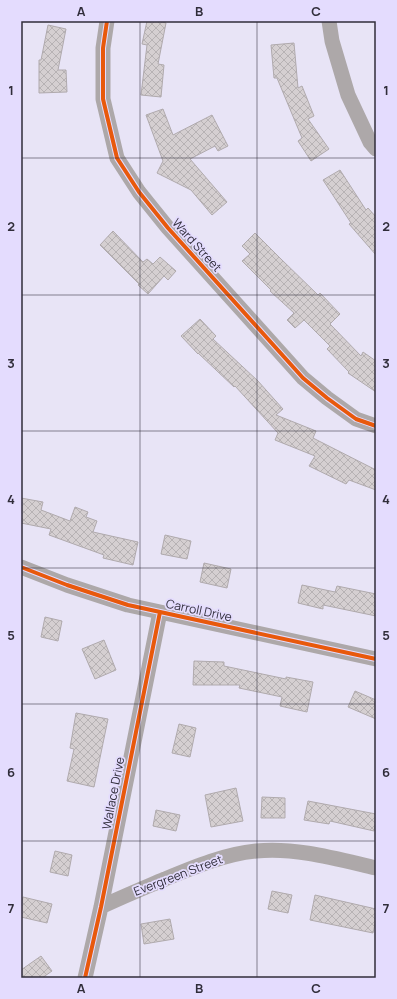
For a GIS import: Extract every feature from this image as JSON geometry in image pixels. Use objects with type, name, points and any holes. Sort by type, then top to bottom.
[{"type":"street","name":"Ward Street","points":[[108,21],[103,48],[103,99],[117,158],[139,192],[168,228],[303,378],[356,419],[376,426]]},
{"type":"street","points":[[329,21],[332,41],[348,95],[370,142],[376,149]]},
{"type":"street","name":"Carroll Drive","points":[[21,567],[67,585],[128,605],[376,659]]},
{"type":"street","name":"Wallace Drive","points":[[85,978],[101,906],[160,612]]},
{"type":"street","name":"Evergreen Street","points":[[101,906],[184,871],[222,857],[256,851],[312,853],[376,868]]},
{"type":"building","points":[[147,21],[166,23],[158,64],[164,65],[161,97],[141,95],[147,45],[142,44]]},
{"type":"building","points":[[48,25],[66,29],[58,70],[66,70],[67,92],[39,93],[39,60],[41,60]]},
{"type":"building","points":[[294,43],[298,88],[302,86],[314,116],[308,119],[329,149],[311,161],[298,141],[302,138],[277,78],[274,78],[271,45]]},
{"type":"building","points":[[163,109],[173,135],[212,115],[228,146],[218,151],[215,146],[190,159],[227,202],[212,215],[191,190],[157,173],[163,161],[146,115]]},
{"type":"building","points":[[340,170],[366,210],[368,208],[376,217],[376,255],[349,224],[351,223],[323,180]]},
{"type":"building","points":[[113,231],[143,262],[147,259],[153,264],[160,257],[176,271],[168,280],[164,276],[148,294],[100,245]]},
{"type":"building","points":[[255,233],[318,295],[320,293],[340,314],[330,324],[361,356],[363,352],[376,361],[376,392],[348,373],[349,372],[327,349],[330,346],[304,320],[295,328],[287,320],[294,313],[270,291],[271,290],[242,261],[250,254],[242,246]]},
{"type":"building","points":[[200,319],[216,336],[213,339],[258,381],[283,409],[276,415],[316,431],[313,438],[376,470],[376,490],[349,480],[346,484],[309,466],[315,456],[275,440],[278,433],[235,386],[234,387],[198,354],[181,336]]},
{"type":"building","points":[[21,498],[43,502],[41,510],[70,521],[75,507],[88,512],[86,517],[97,521],[93,532],[138,542],[133,565],[103,558],[104,555],[49,535],[51,529],[21,523]]},
{"type":"building","points":[[165,535],[191,541],[187,559],[161,554]]},
{"type":"building","points":[[204,563],[231,569],[227,588],[200,582]]},
{"type":"building","points":[[302,585],[335,592],[337,586],[376,594],[376,616],[323,605],[323,609],[298,603]]},
{"type":"building","points":[[45,617],[62,621],[58,641],[41,637]]},
{"type":"building","points":[[104,640],[116,670],[95,679],[82,649]]},
{"type":"building","points":[[194,661],[224,662],[224,666],[286,679],[286,677],[313,682],[307,712],[280,706],[282,697],[239,688],[240,685],[193,685]]},
{"type":"building","points":[[355,691],[376,700],[376,719],[348,707]]},
{"type":"building","points":[[76,713],[108,719],[94,787],[67,781],[74,749],[70,748]]},
{"type":"building","points":[[179,724],[196,728],[190,757],[172,753]]},
{"type":"building","points":[[236,788],[243,821],[211,827],[205,795]]},
{"type":"building","points":[[262,797],[285,798],[285,818],[261,818]]},
{"type":"building","points":[[308,801],[376,814],[374,831],[330,821],[329,824],[304,820]]},
{"type":"building","points":[[156,810],[180,815],[176,831],[153,826]]},
{"type":"building","points":[[55,851],[72,855],[68,876],[50,872]]},
{"type":"building","points":[[272,891],[292,895],[288,913],[268,909]]},
{"type":"building","points":[[315,895],[376,909],[376,920],[373,933],[310,920]]},
{"type":"building","points":[[23,897],[52,904],[47,923],[21,917]]},
{"type":"building","points":[[170,919],[174,939],[144,944],[141,924]]},
{"type":"building","points":[[41,956],[52,971],[42,978],[21,978],[21,970]]},
{"type":"cycle path","points":[[107,21],[103,48],[103,99],[117,158],[139,192],[168,228],[303,378],[356,419],[376,426]]},
{"type":"cycle path","points":[[21,567],[67,585],[128,605],[376,659]]},
{"type":"cycle path","points":[[85,978],[101,907],[160,612]]}]
